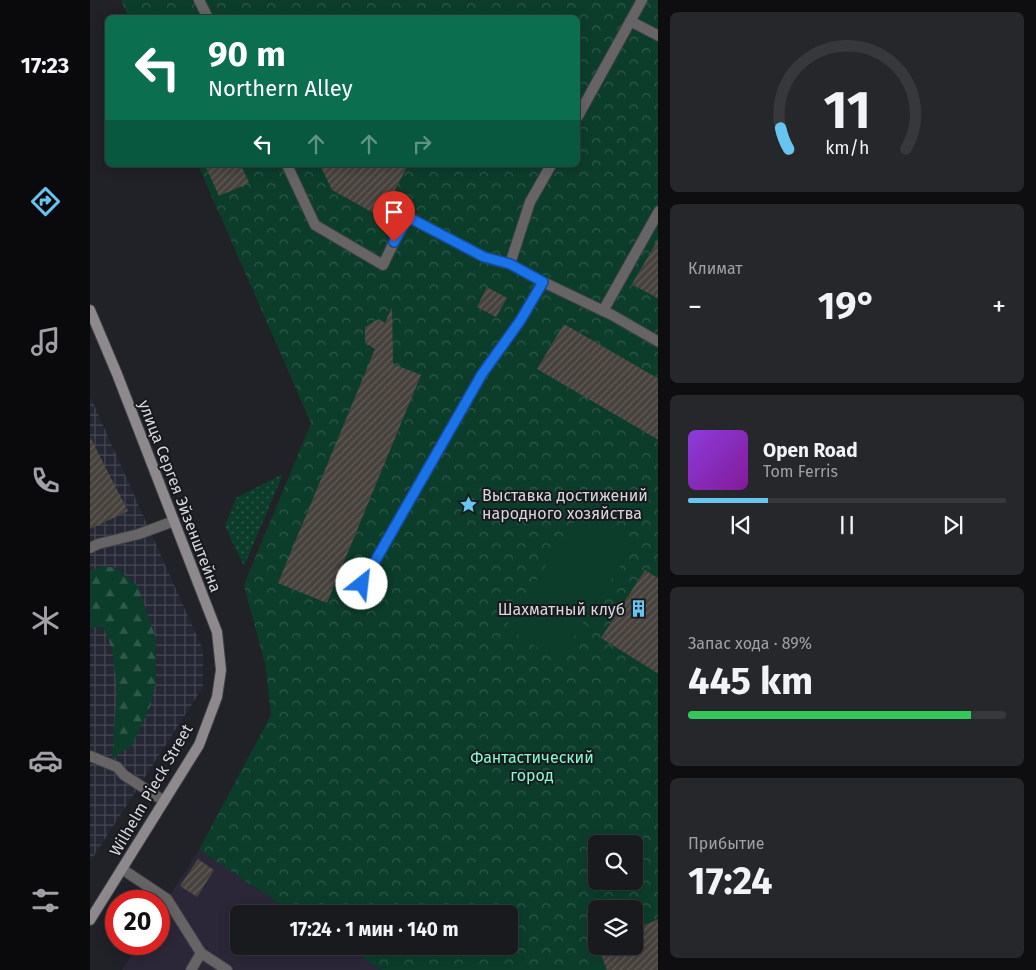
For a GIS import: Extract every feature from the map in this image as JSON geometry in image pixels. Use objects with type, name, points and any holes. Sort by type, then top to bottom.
[{"type":"main road","name":"улица Сергея Эйзенштейна","points":[[91,316],[117,374],[217,632],[221,670],[217,698]]},
{"type":"main road","name":"Wilhelm Pieck Street","points":[[90,920],[199,744],[217,698]]},
{"type":"lane","points":[[199,0],[206,15]]},
{"type":"lane","points":[[580,112],[642,0]]},
{"type":"lane","points":[[630,21],[658,36]]},
{"type":"lane","points":[[288,167],[315,225],[383,266],[408,217],[484,257],[510,264],[603,311],[658,342]]},
{"type":"lane","points":[[510,264],[530,202],[550,167]]},
{"type":"lane","points":[[603,311],[658,211]]},
{"type":"lane","points":[[362,584],[482,374],[520,321],[543,282]]},
{"type":"lane","points":[[90,548],[98,544],[139,534],[174,521]]},
{"type":"lane","points":[[90,756],[117,767],[124,775],[164,801]]},
{"type":"lane","points":[[122,869],[167,899],[201,953],[227,970]]},
{"type":"lane","points":[[191,970],[201,953]]},
{"type":"shaded area","points":[[90,396],[203,650],[203,687],[90,862]]},
{"type":"shaded area","points":[[199,850],[282,905],[230,905],[230,955],[358,955],[381,970],[122,970],[132,955],[170,955],[170,895]]},
{"type":"green space","name":"Выставка достижений народного хозяйства","points":[[121,0],[658,0],[658,970],[381,970],[358,955],[518,955],[518,905],[282,905],[199,850],[271,715],[266,668],[244,585],[311,423],[199,167],[580,167],[580,15],[128,15]]},
{"type":"green space","points":[[283,474],[244,566],[225,526],[236,498]]},
{"type":"green space","points":[[583,509],[635,543],[558,661],[506,627]]},
{"type":"green space","points":[[103,566],[116,568],[138,586],[156,639],[156,681],[150,707],[132,745],[112,759],[117,689],[112,648],[102,625],[90,629],[90,571]]},
{"type":"building","points":[[206,167],[242,167],[249,183],[219,196]]},
{"type":"building","points":[[321,167],[407,167],[381,217],[332,190]]},
{"type":"building","points":[[658,240],[658,298],[632,284]]},
{"type":"building","points":[[487,287],[507,298],[496,317],[477,307]]},
{"type":"building","points":[[392,307],[393,364],[421,375],[327,603],[278,583],[375,349],[365,343],[365,327],[379,319],[385,323]]},
{"type":"building","points":[[564,324],[658,378],[658,439],[537,369]]},
{"type":"building","points":[[90,437],[128,511],[90,529]]},
{"type":"building","name":"Шахматный клуб","points":[[645,570],[658,578],[658,673],[601,638]]},
{"type":"building","points":[[198,859],[214,870],[197,897],[180,886]]},
{"type":"building","points":[[658,919],[658,970],[607,970],[601,955],[643,955],[643,925]]},
{"type":"place","name":"Выставка достижений народного хозяйства","points":[[468,504]]},
{"type":"place","name":"Шахматный клуб","points":[[639,609]]},
{"type":"route","points":[[362,584],[482,374],[520,321],[543,282],[510,264],[484,257],[408,217],[394,242]]},
{"type":"park label","name":"Фантастический город","points":[[532,766]]}]
